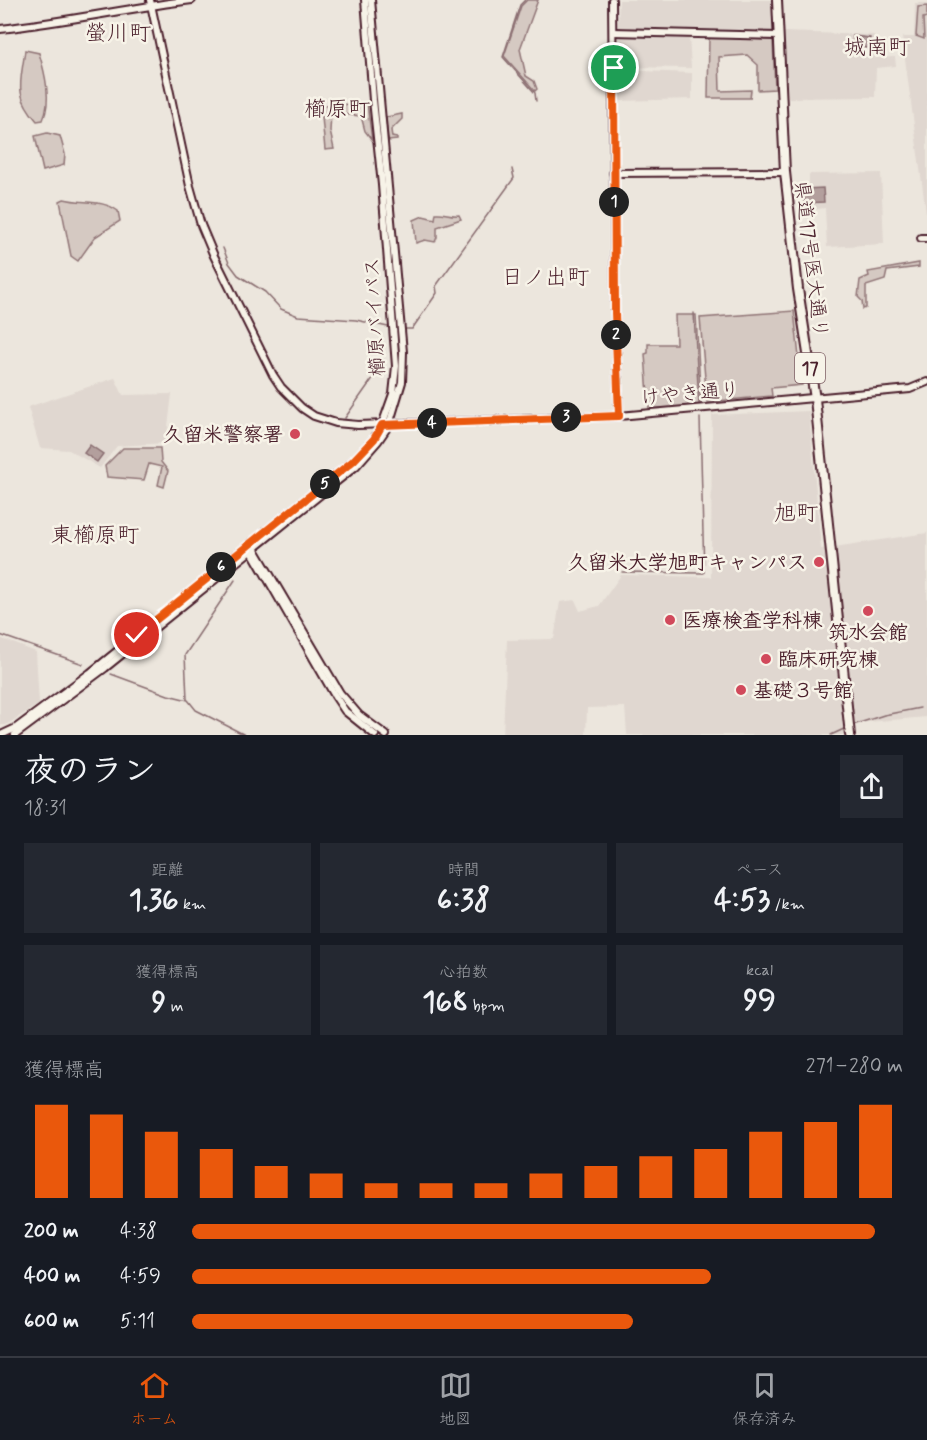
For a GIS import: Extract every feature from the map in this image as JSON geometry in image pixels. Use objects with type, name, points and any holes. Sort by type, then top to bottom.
[{"type":"main road","name":"県道17号医大通り","points":[[777,0],[784,172],[814,399],[850,735]]},
{"type":"street","points":[[0,29],[89,17],[150,2],[192,0]]},
{"type":"street","name":"櫛原バイパス","points":[[253,548],[353,461],[374,439],[382,425],[393,394],[396,366],[365,0]]},
{"type":"street","name":"櫛原バイパス","points":[[15,735],[356,466],[374,447],[389,425],[402,382],[403,352],[372,0]]},
{"type":"street","points":[[612,0],[613,173],[619,416]]},
{"type":"street","name":"けやき通り","points":[[150,2],[177,129],[201,225],[273,375],[289,397],[314,416],[349,425],[619,416],[909,389],[927,382]]},
{"type":"street","points":[[613,32],[778,36]]},
{"type":"street","points":[[613,173],[784,172]]},
{"type":"street","points":[[253,548],[340,704],[375,735]]},
{"type":"street","points":[[253,548],[340,693],[359,716],[386,735]]},
{"type":"street","name":"櫛原バイパス","points":[[1,735],[16,728],[92,675]]},
{"type":"shaded area","points":[[527,0],[538,0],[520,49],[526,76],[534,81],[537,89],[535,91],[504,56],[521,6]]},
{"type":"shaded area","points":[[619,0],[775,0],[775,34],[618,30]]},
{"type":"shaded area","points":[[915,3],[927,3],[927,220],[902,37],[914,37]]},
{"type":"shaded area","points":[[927,6],[927,17],[923,18],[924,39],[916,36],[918,7]]},
{"type":"shaded area","points":[[783,32],[874,35],[875,58],[895,57],[896,66],[876,68],[875,97],[788,98]]},
{"type":"shaded area","points":[[617,34],[689,36],[691,68],[617,67]]},
{"type":"shaded area","points":[[853,36],[870,38],[869,48],[853,47]]},
{"type":"shaded area","points":[[709,37],[773,40],[775,89],[758,90],[758,65],[747,55],[719,57],[720,91],[751,90],[750,98],[708,98]]},
{"type":"shaded area","points":[[25,50],[39,53],[47,87],[47,104],[43,120],[37,121],[24,103],[20,87]]},
{"type":"shaded area","points":[[618,70],[692,73],[692,99],[619,101]]},
{"type":"shaded area","points":[[367,103],[372,140],[365,131],[361,116],[331,113],[330,131],[334,149],[325,150],[321,106]]},
{"type":"shaded area","points":[[402,114],[402,119],[391,130],[392,137],[397,140],[388,141],[386,117]]},
{"type":"shaded area","points":[[47,133],[60,136],[65,154],[64,165],[43,171],[35,136]]},
{"type":"shaded area","points":[[881,173],[884,244],[827,247],[825,208],[802,211],[802,186],[809,186],[809,174]]},
{"type":"shaded area","points":[[823,188],[824,202],[804,203],[804,189]]},
{"type":"shaded area","points":[[64,199],[99,203],[118,211],[120,221],[95,237],[78,261],[71,256],[60,201]]},
{"type":"shaded area","points":[[436,213],[459,215],[461,219],[437,227],[435,242],[425,240],[416,243],[414,220],[423,216],[435,219]]},
{"type":"shaded area","points":[[919,263],[919,267],[887,271],[885,280],[866,286],[866,308],[863,309],[862,301],[858,297],[860,280],[869,276],[868,272]]},
{"type":"shaded area","points":[[794,311],[802,385],[771,388],[772,396],[707,402],[700,318]]},
{"type":"shaded area","points":[[675,315],[696,315],[701,406],[649,409],[645,354],[648,353],[648,344],[676,344]]},
{"type":"shaded area","points":[[115,378],[123,395],[172,394],[166,443],[117,446],[100,468],[69,450],[40,448],[28,407]]},
{"type":"shaded area","name":"久留米大学旭町キャンパス","points":[[809,411],[821,549],[927,533],[927,717],[843,724],[844,735],[627,735],[625,707],[587,708],[586,735],[503,735],[507,640],[554,639],[560,602],[575,600],[580,611],[599,606],[621,575],[711,577],[712,415]]},
{"type":"shaded area","points":[[90,445],[103,454],[97,462],[84,453]]},
{"type":"shaded area","points":[[123,448],[160,448],[161,462],[168,471],[164,487],[158,485],[162,467],[149,464],[144,480],[107,477],[105,466]]},
{"type":"shaded area","points":[[0,638],[36,652],[39,704],[6,725],[0,725]]},
{"type":"waterway","points":[[525,0],[520,5],[503,57],[535,93],[536,101]]},
{"type":"waterway","points":[[406,329],[412,329],[437,293],[436,286],[514,178],[512,169]]},
{"type":"waterway","points":[[223,248],[229,263],[238,275],[265,292],[281,309],[298,316],[356,320],[388,327]]},
{"type":"waterway","points":[[694,313],[699,404]]},
{"type":"waterway","points":[[345,418],[385,361]]},
{"type":"waterway","points":[[622,572],[704,573],[700,418]]},
{"type":"waterway","points":[[187,699],[185,655],[235,580]]},
{"type":"waterway","points":[[0,635],[83,664]]},
{"type":"waterway","points":[[111,674],[188,700],[196,710],[245,735]]},
{"type":"waterway","points":[[853,725],[884,715],[920,708]]},
{"type":"waterway","points":[[831,735],[846,728]]},
{"type":"place","name":"久留米警察署","points":[[295,434]]},
{"type":"place","name":"久留米大学旭町キャンパス","points":[[819,562]]},
{"type":"place","name":"筑水会館","points":[[868,611]]},
{"type":"place","name":"医療検査学科棟","points":[[670,620]]},
{"type":"place","name":"臨床研究棟","points":[[766,659]]},
{"type":"place","name":"基礎３号館","points":[[741,690]]},
{"type":"district","name":"螢川町","points":[[118,32]]},
{"type":"district","name":"城南町","points":[[877,46]]},
{"type":"district","name":"櫛原町","points":[[337,108]]},
{"type":"district","name":"日ノ出町","points":[[545,276]]},
{"type":"district","name":"旭町","points":[[796,512]]},
{"type":"district","name":"東櫛原町","points":[[95,534]]},
{"type":"route","points":[[137,635],[353,461],[366,449],[382,425],[619,416],[615,313],[614,68]]}]
